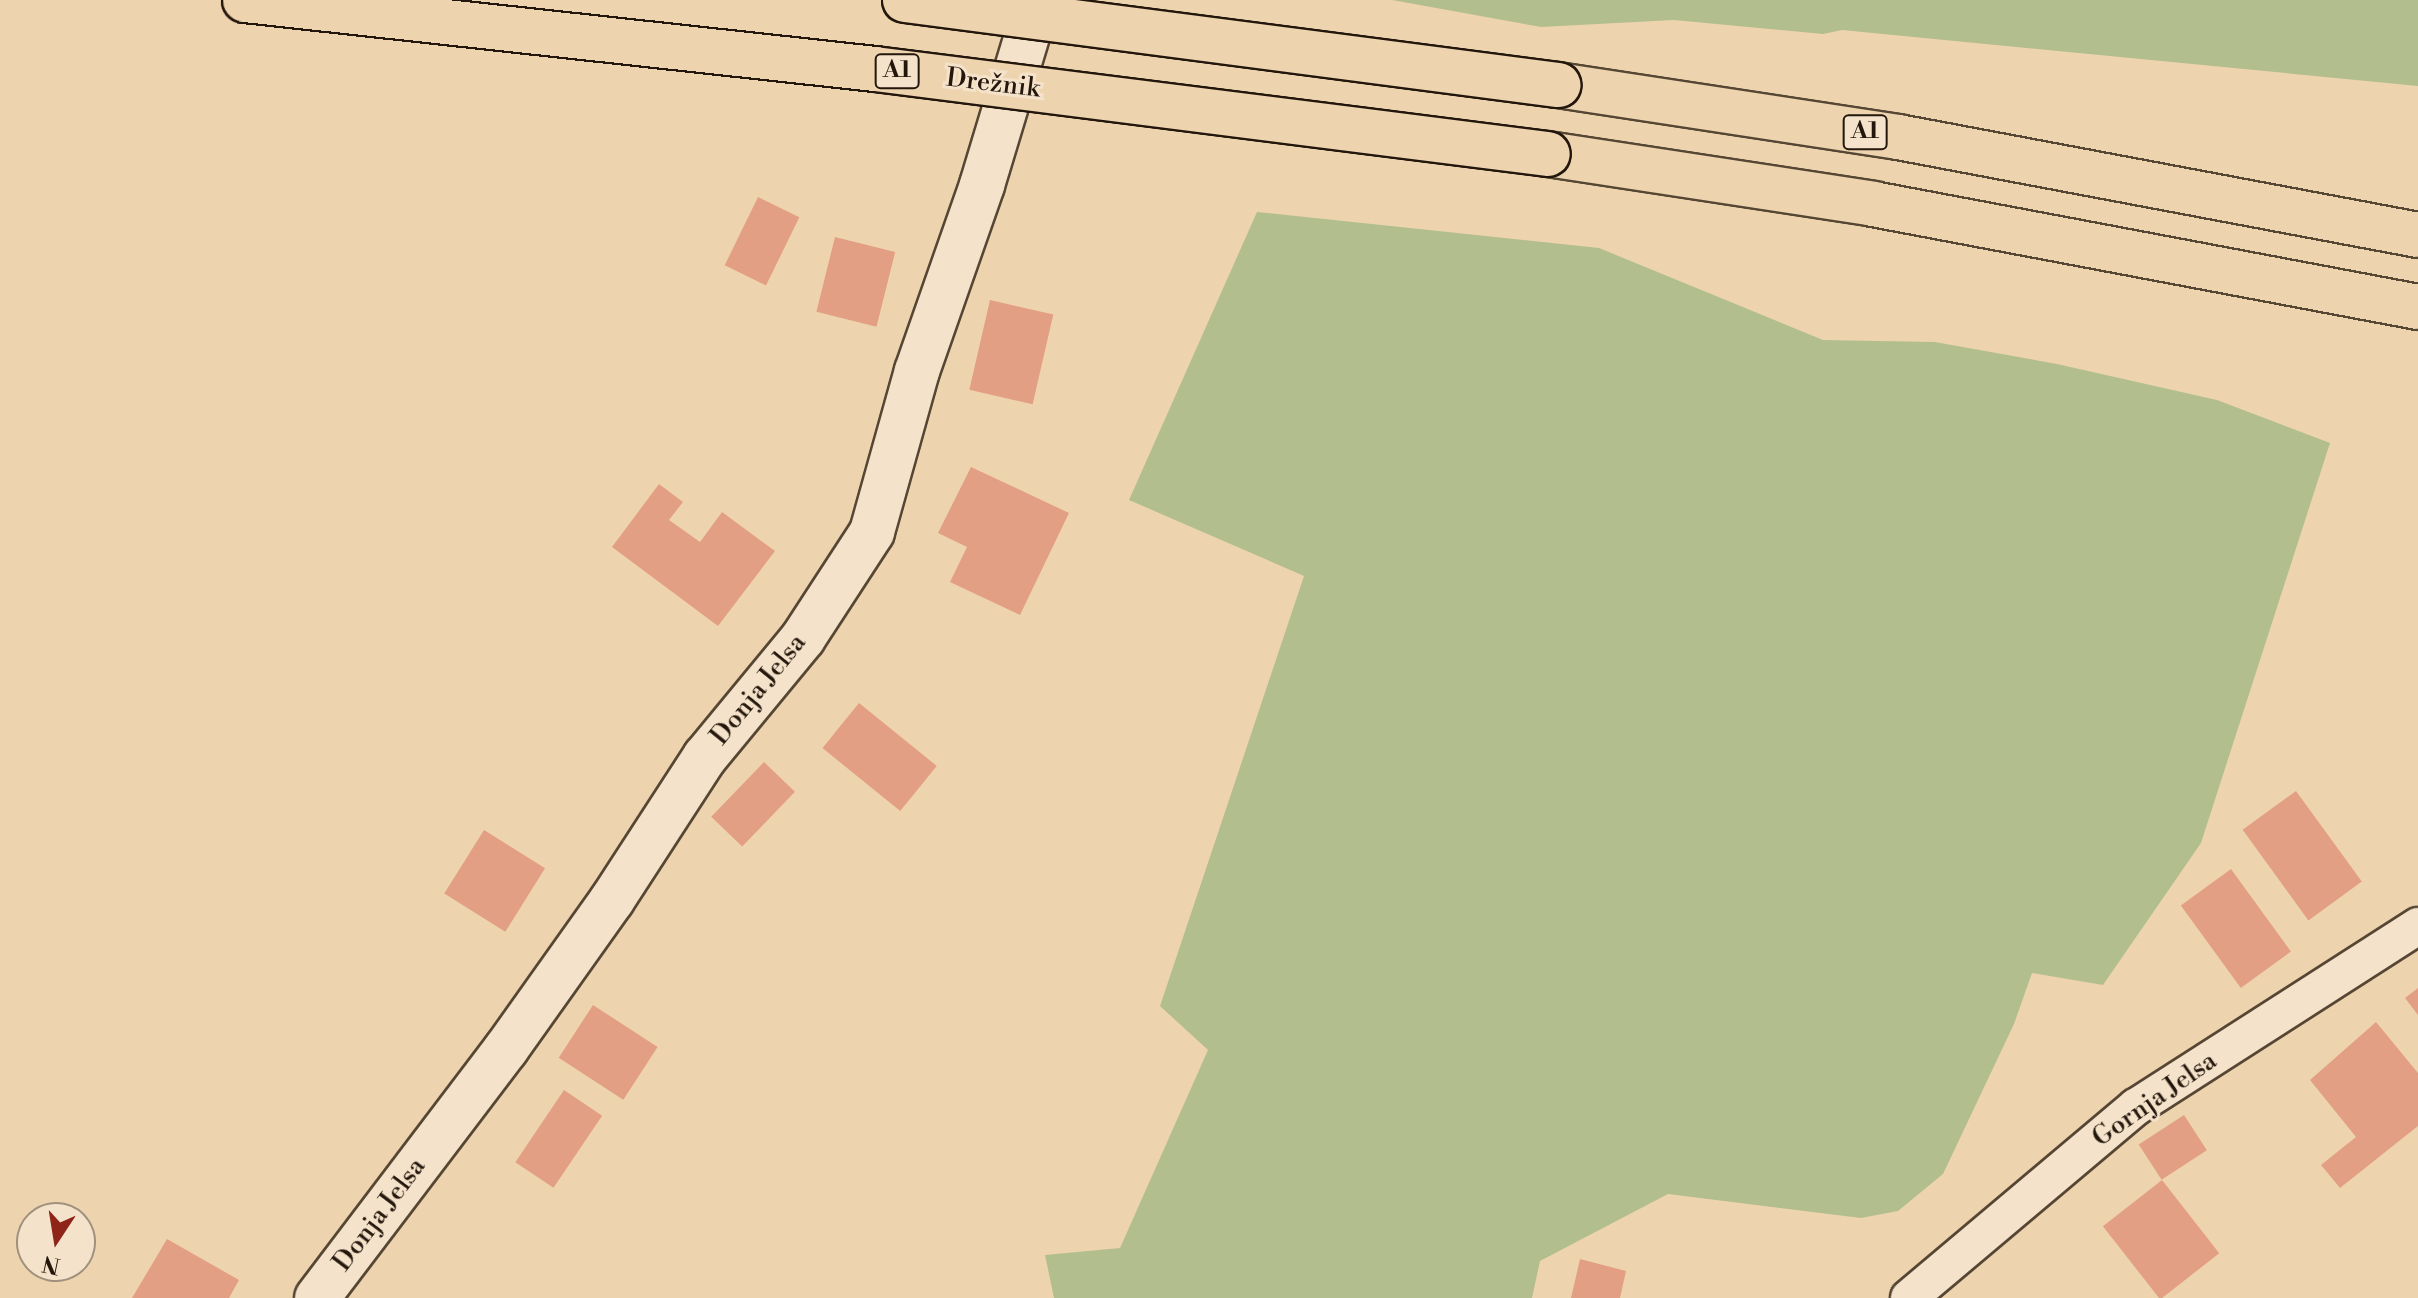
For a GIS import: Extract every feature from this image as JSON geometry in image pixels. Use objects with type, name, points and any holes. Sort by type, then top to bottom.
[{"type":"highway","name":"Drežnik","points":[[245,0],[875,69],[1548,154],[1873,204],[2418,307]]},
{"type":"highway","name":"A1","points":[[905,0],[1558,85],[1913,140],[2418,235]]},
{"type":"main road","name":"Donja Jelsa","points":[[317,1298],[515,1036],[612,900],[705,757],[803,638],[872,532],[917,371],[982,185],[1038,0]]},
{"type":"street","name":"Gornja Jelsa","points":[[1909,1298],[2136,1107],[2418,926]]},
{"type":"green space","points":[[1392,0],[2418,0],[2418,86],[1842,30],[1823,34],[1674,20],[1541,27]]},
{"type":"green space","points":[[1257,212],[1599,248],[1823,340],[1935,342],[2057,364],[2217,400],[2330,443],[2201,843],[2103,985],[2032,973],[2014,1024],[1943,1174],[1898,1211],[1861,1218],[1668,1194],[1540,1261],[1532,1298],[1054,1298],[1045,1255],[1120,1248],[1208,1050],[1160,1006],[1304,576],[1129,500]]},
{"type":"building","points":[[758,197],[799,217],[766,285],[725,265]]},
{"type":"building","points":[[835,237],[895,252],[877,327],[816,312]]},
{"type":"building","points":[[990,300],[1053,315],[1033,404],[969,390]]},
{"type":"building","points":[[971,467],[1069,513],[1020,615],[950,582],[967,547],[938,533]]},
{"type":"building","points":[[659,484],[683,502],[669,520],[700,542],[722,512],[775,551],[718,626],[612,547]]},
{"type":"building","points":[[859,703],[937,766],[900,811],[822,748]]},
{"type":"building","points":[[764,762],[795,792],[742,847],[711,817]]},
{"type":"building","points":[[2296,791],[2362,882],[2308,920],[2243,830]]},
{"type":"building","points":[[484,830],[545,868],[505,932],[444,894]]},
{"type":"building","points":[[2231,869],[2291,952],[2241,988],[2181,905]]},
{"type":"building","points":[[2418,988],[2418,1015],[2405,998]]},
{"type":"building","points":[[593,1005],[658,1047],[623,1100],[559,1058]]},
{"type":"building","points":[[2376,1022],[2418,1073],[2418,1126],[2340,1188],[2321,1165],[2356,1137],[2310,1080]]},
{"type":"building","points":[[564,1090],[602,1116],[553,1188],[515,1162]]},
{"type":"building","points":[[2184,1115],[2207,1150],[2162,1180],[2139,1144]]},
{"type":"building","points":[[2162,1180],[2219,1253],[2159,1298],[2103,1226]]},
{"type":"building","points":[[167,1239],[239,1280],[229,1298],[132,1298]]},
{"type":"building","points":[[1580,1259],[1626,1271],[1620,1298],[1571,1298]]}]
